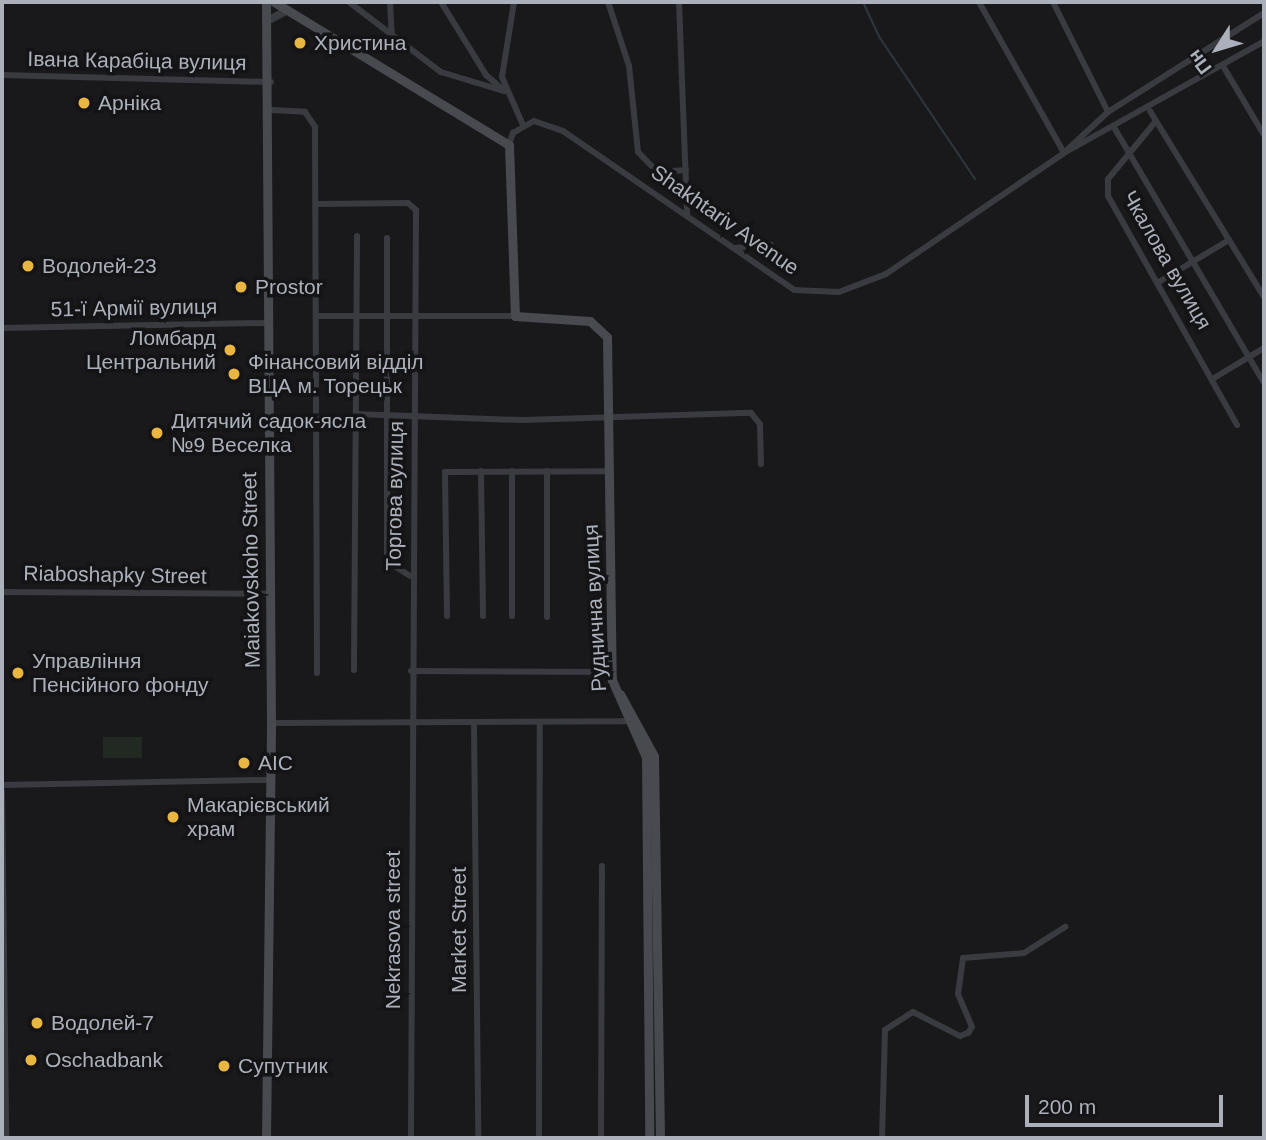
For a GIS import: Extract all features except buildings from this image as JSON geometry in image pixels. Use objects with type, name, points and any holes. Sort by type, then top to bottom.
[{"type":"main road","name":"Maiakovskoho Street","points":[[265,1138],[271,780],[267,323],[271,19],[266,2]]},
{"type":"main road","points":[[274,2],[509,145],[515,316]]},
{"type":"main road","name":"Руднична вулиця","points":[[515,316],[575,318],[600,328],[610,350],[612,676],[626,721],[646,757],[649,1138]]},
{"type":"main road","points":[[612,676],[654,757],[660,1138]]},
{"type":"street","points":[[349,2],[441,72],[504,91]]},
{"type":"street","points":[[390,2],[392,35]]},
{"type":"street","points":[[441,2],[486,75],[504,91],[523,125],[513,133],[509,145]]},
{"type":"street","points":[[504,91],[514,2]]},
{"type":"street","points":[[608,2],[629,66],[638,152],[657,172],[686,170]]},
{"type":"street","points":[[679,2],[687,215]]},
{"type":"street","points":[[979,2],[1064,153]]},
{"type":"street","points":[[1053,2],[1108,112]]},
{"type":"street","points":[[271,19],[288,10]]},
{"type":"street","name":"Shakhtariv Avenue","points":[[523,125],[534,121],[563,131],[794,290],[822,294],[856,287],[886,274],[1064,153],[1108,112],[1264,13]]},
{"type":"street","name":"Shakhtariv Avenue","points":[[1064,153],[1150,111],[1264,41]]},
{"type":"street","points":[[1223,66],[1264,135]]},
{"type":"street","name":"Івана Карабіца вулиця","points":[[2,75],[271,82]]},
{"type":"street","points":[[271,110],[311,117],[316,204],[317,673]]},
{"type":"street","points":[[1150,111],[1264,297]]},
{"type":"street","name":"Чкалова вулиця","points":[[1156,121],[1108,179],[1108,196],[1214,377],[1237,425]]},
{"type":"street","points":[[1115,129],[1130,150],[1264,383]]},
{"type":"street","name":"Торгова вулиця","points":[[316,204],[408,203],[416,210],[411,671]]},
{"type":"street","points":[[354,670],[357,236]]},
{"type":"street","points":[[387,237],[387,561],[410,576]]},
{"type":"street","points":[[1159,282],[1229,240]]},
{"type":"street","points":[[733,248],[771,245]]},
{"type":"street","name":"Руднична вулиця","points":[[316,316],[515,316]]},
{"type":"street","name":"51-ї Армії вулиця","points":[[2,328],[267,323]]},
{"type":"street","points":[[1214,377],[1264,348]]},
{"type":"street","points":[[356,414],[611,418],[751,413],[760,424],[761,464]]},
{"type":"street","points":[[481,471],[483,616]]},
{"type":"street","points":[[512,471],[512,617]]},
{"type":"street","points":[[547,471],[547,617]]},
{"type":"street","points":[[447,616],[445,472],[610,471]]},
{"type":"street","name":"Riaboshapky Street","points":[[2,592],[269,594]]},
{"type":"street","points":[[411,671],[612,676]]},
{"type":"street","name":"Nekrasova street","points":[[411,671],[411,1138]]},
{"type":"street","points":[[271,723],[626,721]]},
{"type":"street","name":"Market Street","points":[[474,722],[478,1138]]},
{"type":"street","points":[[539,1138],[540,723]]},
{"type":"street","points":[[2,785],[271,780]]},
{"type":"street","points":[[2,791],[6,1138]]},
{"type":"street","points":[[601,1138],[602,866]]},
{"type":"street","points":[[882,1138],[885,1030],[913,1012],[960,1036],[968,1033],[972,1027],[958,994],[963,958],[1024,953],[1065,927]]},
{"type":"shaded area","points":[[103,737],[142,737],[142,758],[103,758]]},
{"type":"waterway","points":[[863,2],[880,38],[975,179]]},
{"type":"place","name":"Христина","points":[[300,43]]},
{"type":"place","name":"Арніка","points":[[84,103]]},
{"type":"place","name":"Водолей-23","points":[[28,266]]},
{"type":"place","name":"Prostor","points":[[241,287]]},
{"type":"place","name":"Ломбард Центральний","points":[[230,350]]},
{"type":"place","name":"Фінансовий відділ ВЦА м. Торецьк","points":[[234,374]]},
{"type":"place","name":"Дитячий садок-ясла №9 Веселка","points":[[157,433]]},
{"type":"place","name":"Управління Пенсійного фонду","points":[[18,673]]},
{"type":"place","name":"АІС","points":[[244,763]]},
{"type":"place","name":"Макарієвський храм","points":[[173,817]]},
{"type":"place","name":"Водолей-7","points":[[37,1023]]},
{"type":"place","name":"Oschadbank","points":[[31,1060]]},
{"type":"place","name":"Супутник","points":[[224,1066]]}]
